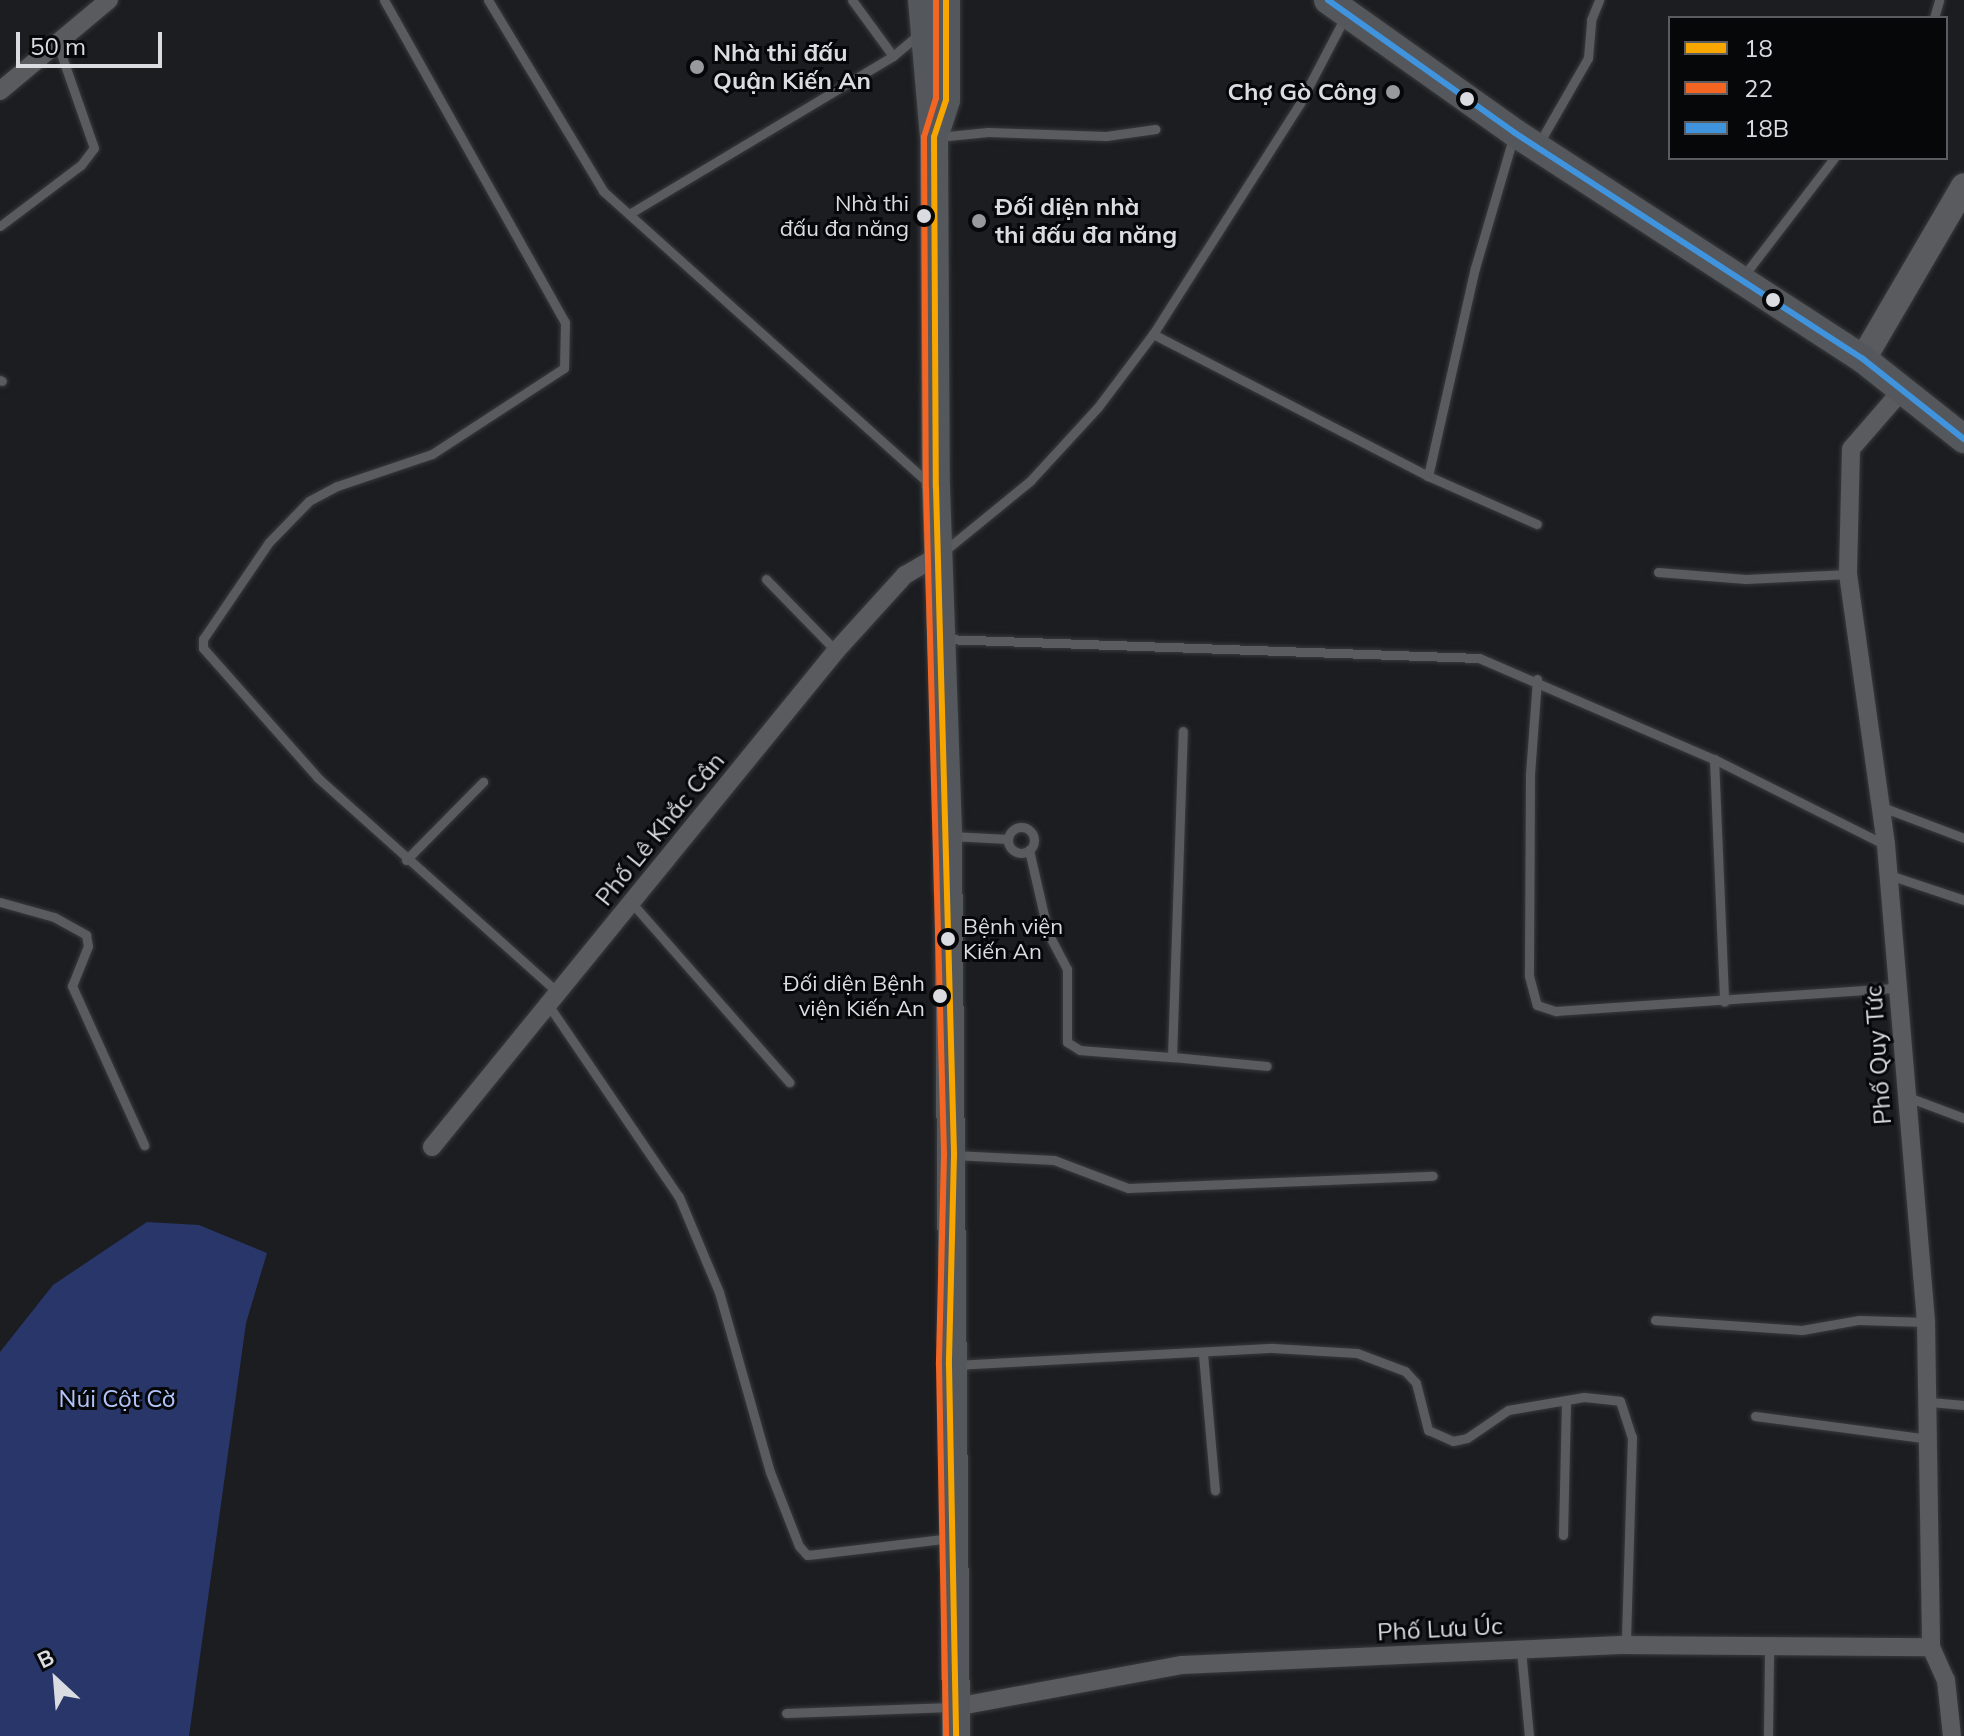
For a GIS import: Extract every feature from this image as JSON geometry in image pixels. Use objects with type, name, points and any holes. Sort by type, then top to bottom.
[{"type":"main road","points":[[922,0],[934,137],[936,488],[948,836],[954,1155],[949,1365],[956,1736]]},
{"type":"main road","points":[[934,137],[946,100],[946,0]]},
{"type":"main road","points":[[1337,7],[1526,140],[1863,359],[1964,439]]},
{"type":"street","points":[[0,91],[109,0]]},
{"type":"street","points":[[1863,359],[1964,186]]},
{"type":"street","name":"Phố Quy Tức","points":[[1903,389],[1851,449],[1848,574],[1889,875],[1926,1322],[1930,1402],[1931,1647],[1955,1682],[1952,1736]]},
{"type":"street","name":"Phố Lê Khắc Cần","points":[[432,1147],[836,651],[905,575],[938,556]]},
{"type":"street","name":"Phố Lưu Úc","points":[[955,1707],[1182,1665],[1626,1645],[1931,1647]]},
{"type":"lane","points":[[384,0],[565,322],[564,368],[432,454],[337,486],[309,501],[269,542],[203,639],[208,658],[318,778],[552,997],[679,1197],[719,1292],[770,1472],[799,1546],[807,1555],[952,1538]]},
{"type":"lane","points":[[488,0],[603,191],[936,488]]},
{"type":"lane","points":[[852,0],[893,56]]},
{"type":"lane","points":[[1428,476],[1475,268],[1526,140],[1588,58],[1591,20],[1599,0]]},
{"type":"lane","points":[[938,556],[1030,481],[1098,407],[1153,334],[1300,103],[1337,7]]},
{"type":"lane","points":[[629,214],[893,56],[924,31]]},
{"type":"lane","points":[[0,226],[90,157],[94,148],[58,45]]},
{"type":"lane","points":[[934,137],[988,132],[1106,136],[1156,129]]},
{"type":"lane","points":[[1740,280],[1832,160]]},
{"type":"lane","points":[[1153,334],[1428,476],[1537,524]]},
{"type":"lane","points":[[1658,572],[1746,579],[1848,574]]},
{"type":"lane","points":[[766,579],[836,651]]},
{"type":"lane","points":[[940,639],[1479,658],[1537,679],[1714,759],[1886,845]]},
{"type":"lane","points":[[1537,679],[1529,868],[1529,976],[1537,1005],[1556,1011],[1897,988]]},
{"type":"lane","points":[[1172,1057],[1183,731]]},
{"type":"lane","points":[[1714,759],[1724,1002]]},
{"type":"lane","points":[[406,860],[483,782]]},
{"type":"lane","points":[[1882,807],[1964,838]]},
{"type":"lane","points":[[1008,839],[1019,827],[1030,830],[1034,840],[1029,850],[1048,933],[1067,969],[1067,1042],[1080,1050],[1267,1066]]},
{"type":"lane","points":[[948,836],[1008,839]]},
{"type":"lane","points":[[1008,839],[1013,850],[1029,850]]},
{"type":"lane","points":[[1889,875],[1964,900]]},
{"type":"lane","points":[[0,902],[54,917],[86,935],[88,946],[72,986],[144,1145]]},
{"type":"lane","points":[[631,902],[789,1082]]},
{"type":"lane","points":[[1905,1095],[1964,1118]]},
{"type":"lane","points":[[954,1155],[1054,1160],[1128,1188],[1433,1176]]},
{"type":"lane","points":[[1655,1320],[1802,1330],[1859,1320],[1926,1322]]},
{"type":"lane","points":[[949,1365],[1273,1348],[1382,1360],[1416,1383],[1432,1436],[1453,1441],[1467,1438],[1508,1410],[1603,1397],[1620,1401],[1626,1410],[1634,1516],[1626,1645]]},
{"type":"lane","points":[[1203,1354],[1215,1490]]},
{"type":"lane","points":[[1563,1535],[1566,1400]]},
{"type":"lane","points":[[1930,1402],[1964,1405]]},
{"type":"lane","points":[[1755,1416],[1930,1439]]},
{"type":"lane","points":[[1768,1736],[1769,1648]]},
{"type":"lane","points":[[1521,1650],[1529,1736]]},
{"type":"lane","points":[[786,1713],[955,1707]]},
{"type":"green space","name":"Núi Cột Cờ","points":[[147,1222],[199,1225],[267,1253],[246,1323],[189,1736],[0,1736],[0,1352],[53,1285]]},
{"type":"transit line","name":"22","points":[[936,0],[936,98],[924,137],[926,488],[944,1155],[939,1365],[946,1736]]},
{"type":"transit line","name":"18","points":[[946,0],[946,100],[934,137],[936,488],[954,1155],[949,1365],[956,1736]]},
{"type":"transit line","name":"18B","points":[[1328,0],[1515,133],[1863,359],[1964,439]]},
{"type":"place","name":"Nhà thi đấu Quận Kiến An","points":[[697,67]]},
{"type":"place","name":"Chợ Gò Công","points":[[1393,92]]},
{"type":"place","name":"Nhà thi đấu đa năng","points":[[924,216]]},
{"type":"place","name":"Đối diện nhà thi đấu đa năng","points":[[979,221]]},
{"type":"place","name":"Bệnh viện Kiến An","points":[[948,939]]},
{"type":"place","name":"Đối diện Bệnh viện Kiến An","points":[[940,996]]}]
